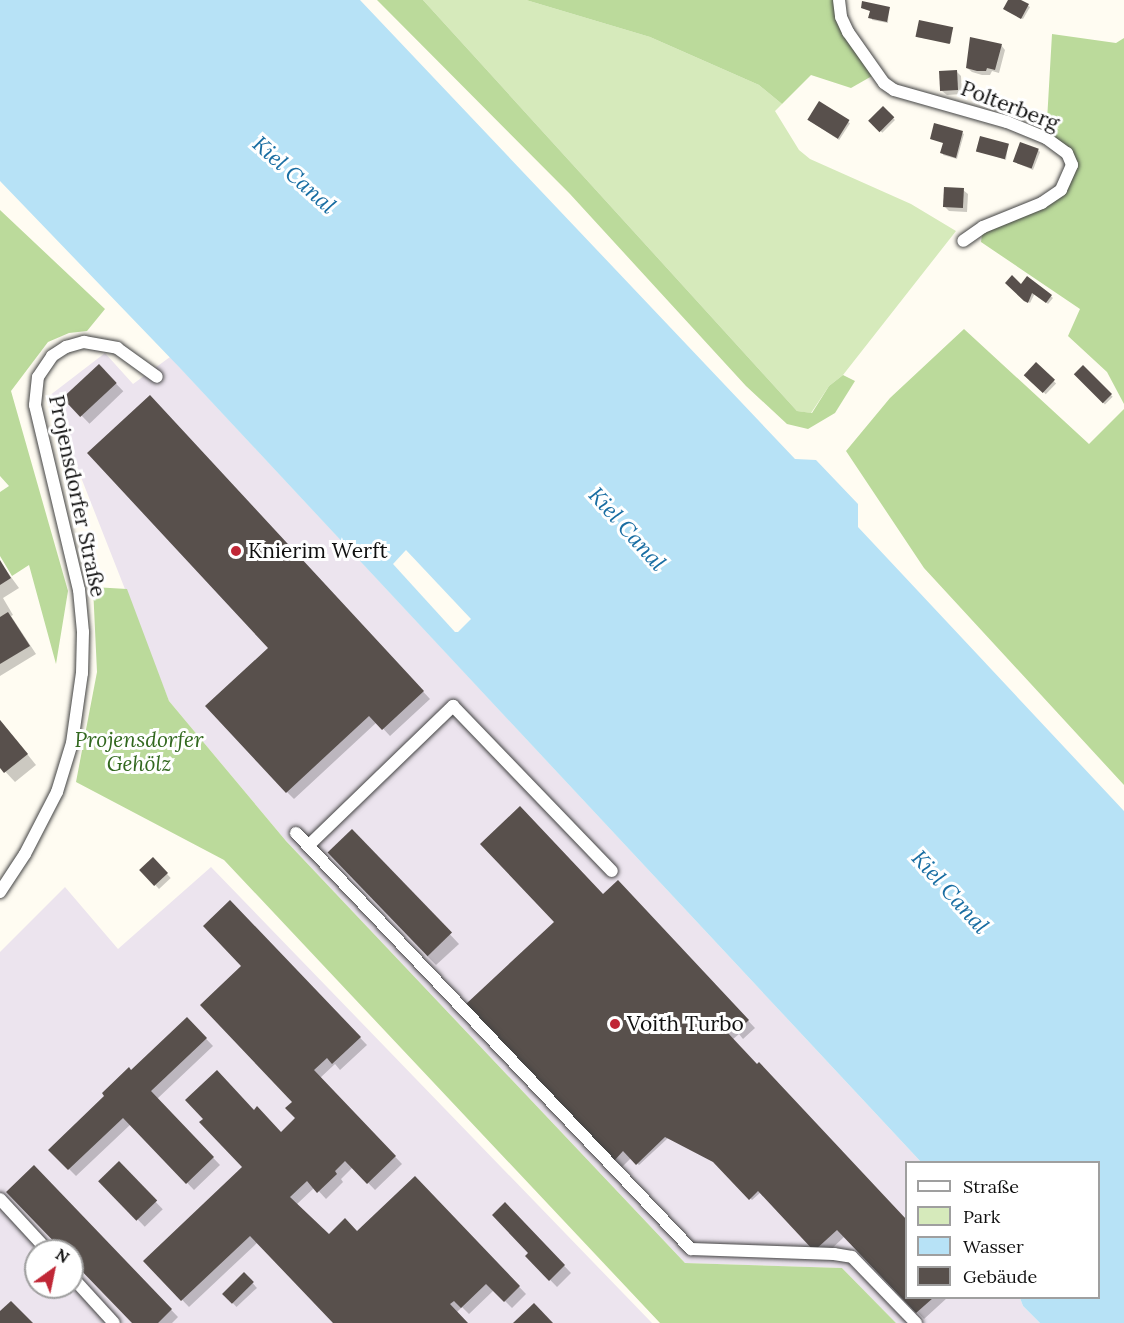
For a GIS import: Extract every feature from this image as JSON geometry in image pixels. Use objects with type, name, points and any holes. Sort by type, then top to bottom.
[{"type":"street","name":"Polterberg","points":[[839,0],[841,17],[848,32],[884,83],[894,90],[1007,122],[1046,138],[1067,153],[1072,165],[1061,190],[1042,203],[983,227],[963,241]]},
{"type":"street","name":"Projensdorfer Straße","points":[[0,892],[25,854],[57,792],[72,743],[82,673],[83,632],[79,590],[35,405],[38,377],[45,363],[58,351],[84,342],[107,344],[124,351],[157,377]]},
{"type":"street","points":[[308,846],[453,706],[612,871]]},
{"type":"street","points":[[296,833],[690,1249],[834,1254],[852,1257],[916,1323]]},
{"type":"street","points":[[0,1199],[37,1239]]},
{"type":"street","points":[[84,1290],[114,1323]]},
{"type":"shaded area","points":[[105,353],[133,384],[170,357],[920,1161],[905,1161],[905,1299],[1020,1299],[1023,1306],[1040,1323],[896,1323],[842,1268],[685,1263],[286,841],[169,701],[49,396]]},
{"type":"shaded area","points":[[211,867],[652,1323],[0,1323],[0,952],[65,887],[118,949]]},
{"type":"green space","points":[[377,0],[423,0],[797,411],[812,413],[829,386],[843,375],[855,381],[835,413],[808,429],[787,424],[746,386],[570,194]]},
{"type":"green space","points":[[423,0],[526,0],[650,37],[759,85],[782,104],[775,111],[799,150],[810,159],[911,204],[956,231],[843,375],[829,386],[811,413],[797,411]]},
{"type":"green space","points":[[526,0],[834,0],[872,76],[851,88],[811,75],[782,104],[759,85],[650,37]]},
{"type":"green space","points":[[1052,34],[1116,43],[1124,38],[1124,404],[1107,372],[1068,336],[1080,309],[981,242],[983,227],[1061,190],[1072,165],[1046,138]]},
{"type":"green space","points":[[0,210],[105,309],[87,331],[69,333],[48,342],[11,391],[68,591],[56,664],[29,565],[12,576],[0,556],[0,492],[9,486],[0,476]]},
{"type":"green space","points":[[964,329],[1089,444],[1124,409],[1124,785],[924,568],[846,451],[890,398]]},
{"type":"green space","name":"Projensdorfer Gehölz","points":[[93,587],[127,589],[169,701],[286,841],[685,1263],[842,1268],[896,1323],[660,1323],[224,860],[76,782],[97,672]]},
{"type":"water","name":"Kiel Canal","points":[[0,0],[360,0],[795,459],[816,460],[858,504],[858,527],[1124,811],[1124,1323],[1040,1323],[1023,1306],[1020,1299],[1100,1299],[1100,1161],[920,1161],[179,367],[0,181]]},
{"type":"pier","points":[[406,550],[471,619],[458,632],[455,632],[393,564]]},
{"type":"building","points":[[1008,0],[1021,0],[1029,4],[1021,19],[1003,9]]},
{"type":"building","points":[[862,1],[890,7],[887,22],[868,18],[870,11],[861,8]]},
{"type":"building","points":[[919,20],[953,27],[950,44],[915,37]]},
{"type":"building","points":[[970,37],[1002,44],[995,70],[987,68],[986,71],[977,71],[966,68]]},
{"type":"building","points":[[957,70],[958,90],[940,91],[939,71]]},
{"type":"building","points":[[819,101],[850,120],[838,139],[807,120]]},
{"type":"building","points":[[883,106],[894,117],[879,132],[868,121]]},
{"type":"building","points":[[934,123],[963,131],[956,158],[940,153],[943,143],[930,139]]},
{"type":"building","points":[[980,136],[1009,144],[1005,159],[976,151]]},
{"type":"building","points":[[1020,142],[1039,149],[1032,169],[1013,162]]},
{"type":"building","points":[[944,187],[964,188],[963,208],[943,207]]},
{"type":"building","points":[[1012,275],[1021,284],[1027,276],[1052,295],[1046,303],[1032,293],[1028,303],[1024,301],[1005,283]]},
{"type":"building","points":[[1036,362],[1055,380],[1043,393],[1024,375]]},
{"type":"building","points":[[99,364],[117,383],[80,417],[62,398]]},
{"type":"building","points":[[1083,365],[1112,394],[1103,403],[1074,374]]},
{"type":"building","name":"Knierim Werft","points":[[150,395],[424,691],[382,730],[369,716],[286,793],[205,706],[268,648],[87,453]]},
{"type":"building","points":[[0,560],[11,578],[0,585]]},
{"type":"building","points":[[8,612],[30,646],[0,664],[0,617]]},
{"type":"building","points":[[0,720],[28,754],[4,773],[0,768]]},
{"type":"building","points":[[520,806],[603,894],[618,880],[749,1020],[735,1033],[731,1028],[727,1032],[757,1064],[759,1062],[905,1218],[905,1299],[932,1299],[916,1313],[837,1230],[814,1251],[758,1191],[749,1200],[713,1162],[665,1137],[636,1165],[623,1151],[614,1161],[466,1004],[554,922],[480,844]]},
{"type":"building","points":[[352,829],[452,933],[428,956],[328,853]]},
{"type":"building","points":[[153,857],[168,873],[154,886],[139,870]]},
{"type":"building","points":[[230,900],[361,1037],[332,1064],[327,1058],[314,1070],[396,1156],[367,1184],[345,1161],[335,1171],[337,1174],[317,1193],[307,1181],[290,1197],[329,1234],[345,1218],[357,1231],[415,1176],[520,1286],[504,1302],[486,1284],[461,1308],[454,1301],[450,1304],[468,1323],[333,1323],[250,1236],[181,1301],[143,1261],[242,1167],[199,1122],[203,1119],[185,1100],[217,1070],[254,1110],[257,1106],[281,1132],[295,1118],[285,1108],[292,1102],[200,1005],[241,966],[203,926]]},
{"type":"building","points":[[187,1017],[207,1038],[151,1091],[214,1157],[186,1184],[123,1118],[68,1170],[48,1150],[104,1096],[102,1093],[129,1067],[131,1070]]},
{"type":"building","points":[[119,1161],[157,1201],[136,1221],[98,1181]]},
{"type":"building","points":[[34,1165],[172,1309],[158,1323],[132,1323],[84,1273],[84,1239],[51,1239],[6,1192]]},
{"type":"building","points":[[505,1202],[565,1265],[549,1281],[525,1256],[528,1253],[492,1215]]},
{"type":"building","points":[[244,1272],[254,1282],[232,1304],[222,1294]]},
{"type":"building","points":[[11,1301],[33,1323],[0,1323],[0,1311]]},
{"type":"building","points":[[534,1303],[553,1323],[513,1323]]},
{"type":"place","name":"Knierim Werft","points":[[236,551]]},
{"type":"place","name":"Voith Turbo","points":[[615,1024]]}]
